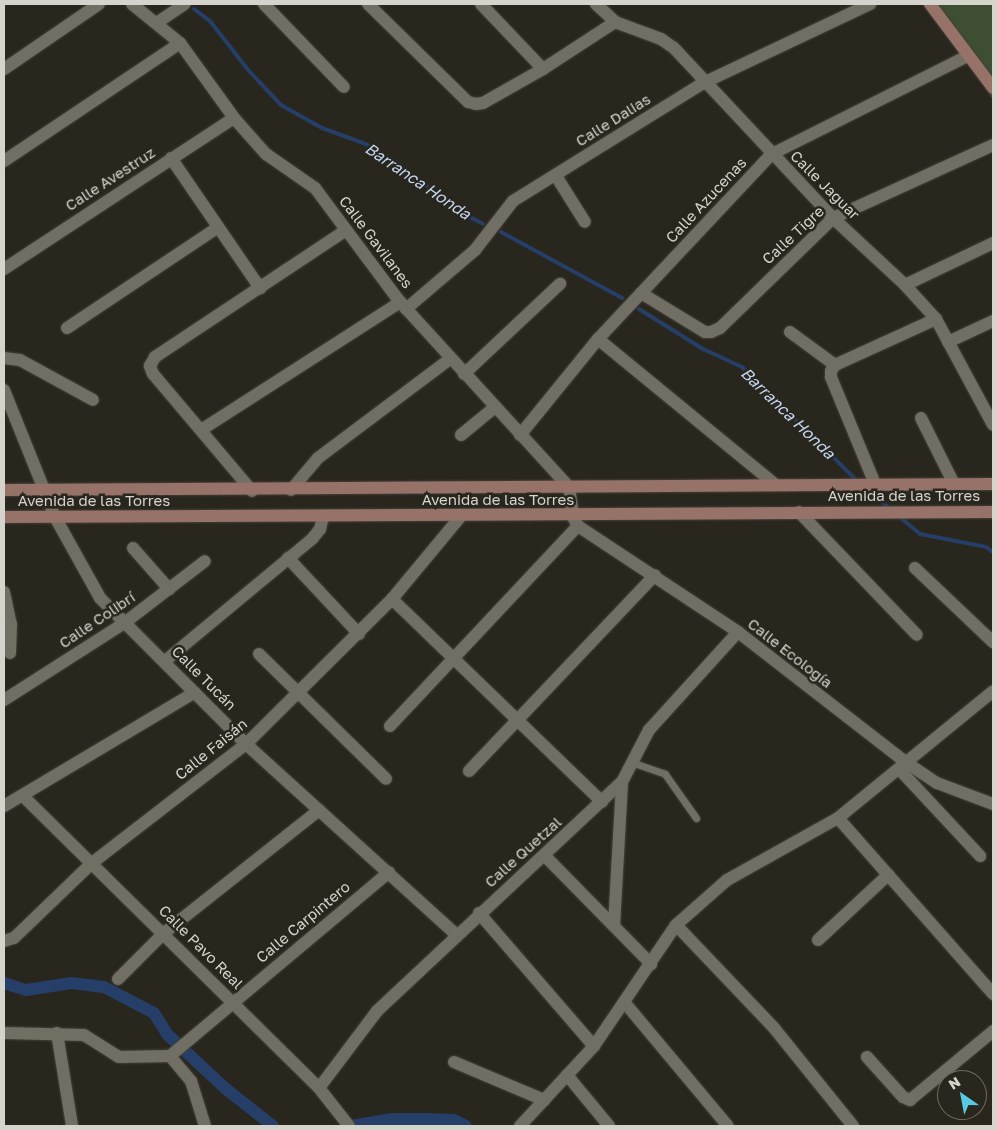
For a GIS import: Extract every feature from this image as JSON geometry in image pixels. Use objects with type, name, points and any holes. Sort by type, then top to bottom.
[{"type":"main road","points":[[930,4],[993,88]]},
{"type":"main road","name":"Avenida de las Torres","points":[[4,490],[252,491],[993,484]]},
{"type":"main road","name":"Avenida de las Torres","points":[[4,517],[460,517],[576,521],[798,512],[993,512]]},
{"type":"street","points":[[4,69],[99,4]]},
{"type":"street","name":"Calle Gavilanes","points":[[132,4],[158,22],[180,43],[234,118],[272,160],[307,179],[403,306],[569,487]]},
{"type":"street","points":[[158,22],[185,4]]},
{"type":"street","points":[[264,4],[344,87]]},
{"type":"street","points":[[368,4],[468,102],[483,103],[544,69],[615,22]]},
{"type":"street","points":[[481,4],[544,69]]},
{"type":"street","name":"Calle Jaguar","points":[[596,4],[615,22],[661,38],[674,48],[833,218],[905,285],[936,319],[993,426]]},
{"type":"street","name":"Calle Dalias","points":[[201,430],[403,306],[475,250],[513,201],[556,176],[704,82],[870,4]]},
{"type":"street","points":[[4,161],[180,43]]},
{"type":"street","name":"Calle Azucenas","points":[[520,435],[598,339],[772,154],[968,56]]},
{"type":"street","name":"Calle Avestruz","points":[[4,269],[234,118]]},
{"type":"street","name":"Calle Tigre","points":[[641,293],[705,332],[711,332],[720,328],[833,218],[993,145]]},
{"type":"street","points":[[171,158],[217,228],[260,288]]},
{"type":"street","points":[[556,176],[585,222]]},
{"type":"street","points":[[67,328],[217,228]]},
{"type":"street","points":[[252,491],[153,374],[150,366],[155,357],[346,230]]},
{"type":"street","points":[[905,285],[993,243]]},
{"type":"street","points":[[464,374],[560,284]]},
{"type":"street","points":[[833,368],[936,319]]},
{"type":"street","points":[[948,342],[993,321]]},
{"type":"street","points":[[790,332],[833,368]]},
{"type":"street","points":[[598,339],[776,485]]},
{"type":"street","points":[[4,358],[20,360],[93,400]]},
{"type":"street","points":[[291,490],[318,458],[450,359]]},
{"type":"street","points":[[833,368],[831,377],[875,484]]},
{"type":"street","name":"Calle Tucán","points":[[5,394],[46,490],[55,517],[92,586],[123,624],[166,661],[246,744],[389,872],[456,935]]},
{"type":"street","points":[[461,435],[495,407]]},
{"type":"street","points":[[921,418],[954,484]]},
{"type":"street","points":[[390,726],[454,660],[576,521],[569,487]]},
{"type":"street","points":[[798,512],[918,635]]},
{"type":"street","points":[[166,661],[312,539],[320,529],[323,517]]},
{"type":"street","name":"Calle Faisán","points":[[9,940],[92,863],[246,744],[297,692],[359,634],[460,517]]},
{"type":"street","name":"Calle Ecología","points":[[576,521],[738,632],[903,766],[937,783],[990,799]]},
{"type":"street","points":[[133,548],[169,589]]},
{"type":"street","points":[[288,558],[359,634]]},
{"type":"street","name":"Calle Colibrí","points":[[4,700],[123,624],[205,562]]},
{"type":"street","points":[[915,568],[993,642]]},
{"type":"street","points":[[469,771],[655,575]]},
{"type":"street","points":[[4,592],[11,624],[10,653]]},
{"type":"street","points":[[392,598],[602,802]]},
{"type":"street","name":"Calle Quetzal","points":[[319,1088],[377,1010],[479,913],[622,782],[630,762],[649,730],[738,632]]},
{"type":"street","points":[[259,654],[386,779]]},
{"type":"street","points":[[520,1126],[594,1046],[625,1003],[676,925],[727,880],[838,818],[993,691]]},
{"type":"street","points":[[4,806],[24,797],[195,692]]},
{"type":"street","points":[[903,766],[980,856]]},
{"type":"street","points":[[614,926],[622,782]]},
{"type":"street","name":"Calle Pavo Real","points":[[24,797],[164,932],[319,1088],[349,1126]]},
{"type":"street","points":[[118,979],[164,932],[319,810]]},
{"type":"street","points":[[838,818],[993,994]]},
{"type":"street","points":[[544,855],[651,964]]},
{"type":"street","name":"Calle Carpintero","points":[[170,1056],[232,1001],[389,872]]},
{"type":"street","points":[[818,940],[888,875]]},
{"type":"street","points":[[479,913],[594,1046]]},
{"type":"street","points":[[676,925],[774,1028],[853,1126]]},
{"type":"street","points":[[625,1003],[728,1126]]},
{"type":"street","points":[[867,1057],[903,1097],[910,1100],[993,1030]]},
{"type":"street","points":[[4,1033],[84,1034],[125,1058],[170,1056],[191,1081],[205,1126]]},
{"type":"street","points":[[57,1033],[72,1126]]},
{"type":"street","points":[[454,1062],[544,1100]]},
{"type":"street","points":[[567,1074],[609,1126]]},
{"type":"lane","points":[[630,762],[665,774],[696,818]]},
{"type":"green space","points":[[929,4],[993,4],[993,100]]},
{"type":"waterway","name":"Barranca Honda","points":[[194,9],[210,21],[249,71],[281,105],[322,128],[366,144],[399,164],[458,211],[483,224]]},
{"type":"waterway","name":"Barranca Honda","points":[[501,232],[622,298]]},
{"type":"waterway","name":"Barranca Honda","points":[[639,309],[703,349],[742,367],[854,478]]},
{"type":"waterway","name":"Barranca Honda","points":[[868,490],[887,506]]},
{"type":"waterway","name":"Barranca Honda","points":[[901,518],[920,534],[986,547],[993,552]]},
{"type":"waterway","points":[[4,983],[26,990],[71,983],[104,987],[154,1013],[168,1035],[226,1089],[273,1126]]},
{"type":"waterway","points":[[351,1126],[392,1119],[454,1120],[466,1126]]}]
